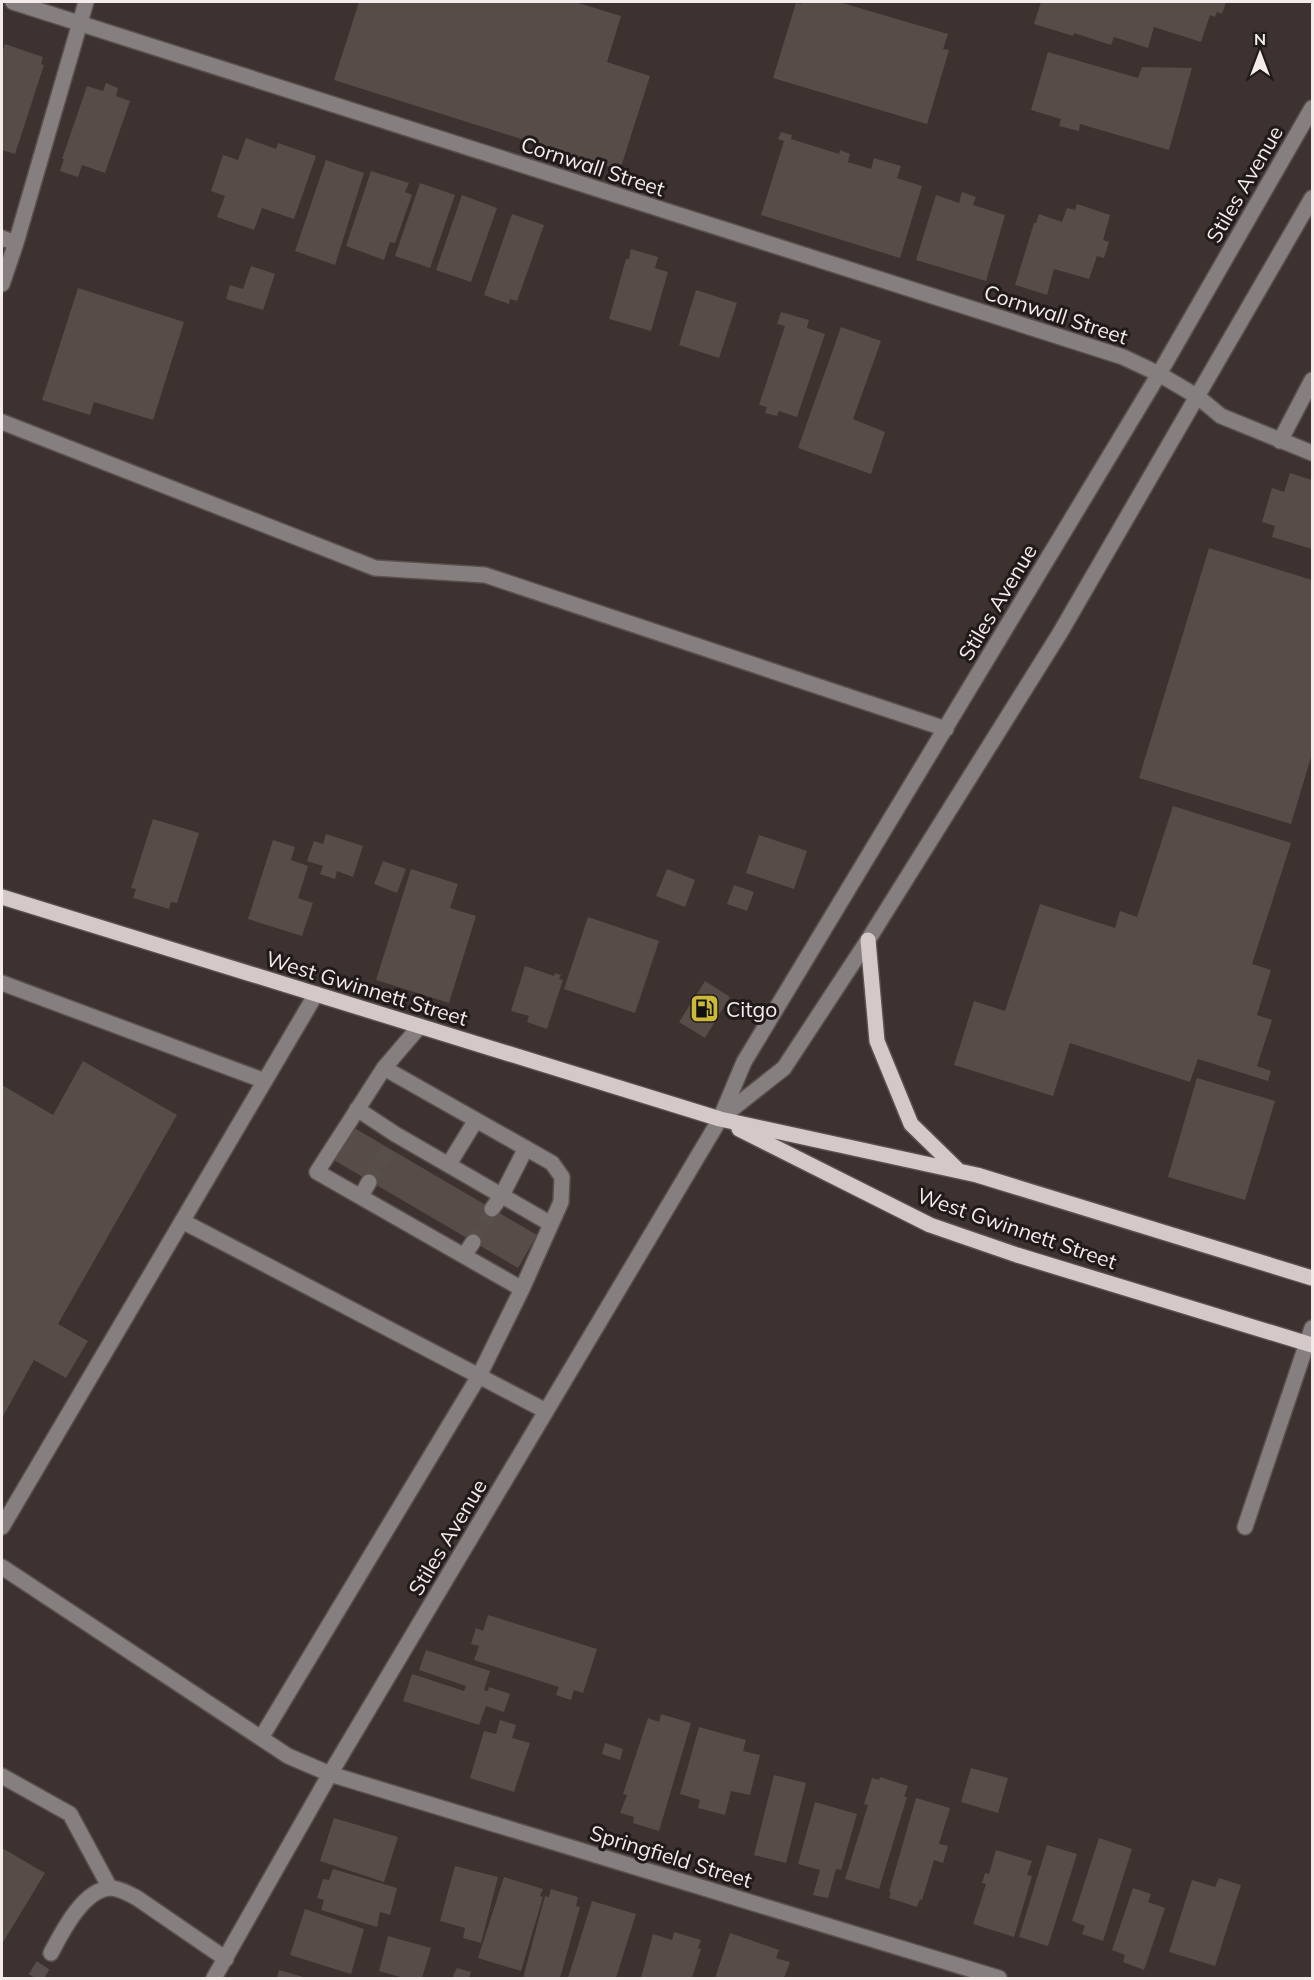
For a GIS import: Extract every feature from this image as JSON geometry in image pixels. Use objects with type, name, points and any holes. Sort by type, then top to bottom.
[{"type":"main road","name":"West Gwinnett Street","points":[[2,897],[720,1119],[977,1175],[1312,1278]]},
{"type":"main road","points":[[868,940],[877,1041],[911,1124],[959,1171]]},
{"type":"main road","name":"West Gwinnett Street","points":[[720,1119],[930,1225],[1017,1256],[1309,1343]]},
{"type":"street","name":"Cornwall Street","points":[[12,2],[1111,353],[1159,374],[1198,397],[1221,416],[1312,453]]},
{"type":"street","points":[[2,284],[9,241],[86,2]]},
{"type":"street","name":"Stiles Avenue","points":[[214,1978],[330,1774],[720,1119],[744,1062],[1159,374],[1312,108]]},
{"type":"street","name":"Stiles Avenue","points":[[720,1119],[784,1068],[868,940],[1060,633],[1312,198]]},
{"type":"street","points":[[1280,441],[1312,380]]},
{"type":"street","points":[[2,422],[375,568],[485,575],[946,729]]},
{"type":"street","points":[[2,983],[265,1081]]},
{"type":"street","points":[[2,1527],[316,994]]},
{"type":"street","points":[[420,1026],[384,1068],[317,1172],[522,1289]]},
{"type":"street","points":[[261,1738],[479,1376],[522,1289],[561,1202],[562,1177],[552,1163],[384,1068]]},
{"type":"street","points":[[357,1109],[392,1141],[449,1164],[551,1224]]},
{"type":"street","points":[[449,1164],[476,1120]]},
{"type":"street","points":[[492,1209],[502,1195],[526,1148]]},
{"type":"street","points":[[361,1197],[369,1182]]},
{"type":"street","points":[[182,1221],[546,1411]]},
{"type":"street","points":[[464,1256],[473,1242]]},
{"type":"street","points":[[1245,1527],[1309,1343],[1312,1328]]},
{"type":"street","name":"Springfield Street","points":[[2,1567],[288,1756],[330,1774],[999,1978]]},
{"type":"street","points":[[2,1776],[70,1814],[110,1888]]},
{"type":"street","points":[[51,1953],[65,1928],[84,1902],[96,1893],[110,1888],[137,1898],[226,1959]]},
{"type":"building","points":[[359,2],[575,2],[621,16],[607,62],[650,76],[620,170],[334,80]]},
{"type":"building","points":[[802,2],[839,2],[948,34],[943,49],[949,50],[927,124],[773,78],[796,3],[801,4]]},
{"type":"building","points":[[1041,2],[1226,2],[1222,14],[1217,12],[1215,17],[1210,15],[1201,42],[1154,27],[1148,48],[1114,37],[1111,45],[1074,33],[1073,36],[1034,24]]},
{"type":"building","points":[[5,44],[43,57],[41,64],[44,65],[15,154],[2,150],[2,53]]},
{"type":"building","points":[[1048,52],[1138,78],[1142,67],[1192,68],[1169,150],[1080,124],[1079,131],[1059,126],[1061,119],[1031,110]]},
{"type":"building","points":[[106,83],[118,88],[116,96],[130,101],[105,173],[82,165],[78,177],[60,171],[87,86],[103,91]]},
{"type":"building","points":[[781,132],[792,135],[791,139],[839,154],[840,150],[850,154],[848,162],[871,169],[874,158],[901,166],[897,178],[922,186],[900,258],[761,215],[784,141],[778,139]]},
{"type":"building","points":[[246,138],[276,149],[278,143],[316,156],[294,219],[262,208],[254,230],[217,217],[225,196],[211,191],[223,155],[238,160]]},
{"type":"building","points":[[326,160],[364,173],[335,265],[295,251]]},
{"type":"building","points":[[371,171],[409,183],[405,192],[412,195],[395,243],[390,242],[384,260],[346,246]]},
{"type":"building","points":[[420,183],[455,195],[430,268],[395,256]]},
{"type":"building","points":[[962,192],[976,197],[973,205],[1005,215],[986,281],[916,260],[936,195],[959,203]]},
{"type":"building","points":[[462,195],[497,208],[471,282],[436,270]]},
{"type":"building","points":[[1077,204],[1110,215],[1103,240],[1109,242],[1104,258],[1097,256],[1089,279],[1054,269],[1047,295],[1015,285],[1034,223],[1039,214],[1062,222],[1067,208],[1075,210]]},
{"type":"building","points":[[512,214],[544,225],[517,301],[510,299],[509,304],[484,295]]},
{"type":"building","points":[[631,249],[658,257],[655,268],[668,272],[651,331],[609,319]]},
{"type":"building","points":[[251,266],[275,274],[263,310],[226,299],[230,285],[243,289]]},
{"type":"building","points":[[78,288],[184,322],[153,420],[94,402],[90,415],[42,400]]},
{"type":"building","points":[[696,290],[737,303],[719,358],[679,345]]},
{"type":"building","points":[[781,312],[809,320],[807,328],[825,334],[797,417],[779,411],[777,416],[765,413],[767,407],[759,405],[785,326],[777,324]]},
{"type":"building","points":[[841,327],[881,341],[853,419],[885,432],[871,474],[798,448]]},
{"type":"building","points":[[1290,473],[1312,480],[1312,549],[1272,537],[1275,526],[1262,522],[1272,488],[1284,492]]},
{"type":"building","points":[[1209,548],[1312,580],[1312,754],[1291,824],[1139,778]]},
{"type":"building","points":[[1173,806],[1291,843],[1252,964],[1271,970],[1257,1015],[1272,1020],[1257,1066],[1271,1071],[1268,1081],[1198,1059],[1190,1082],[1070,1043],[1053,1096],[954,1065],[974,1001],[1005,1011],[1040,904],[1115,928],[1120,911],[1137,917]]},
{"type":"building","points":[[153,819],[199,833],[177,903],[171,902],[169,909],[133,898],[136,889],[131,888]]},
{"type":"building","points":[[326,834],[363,846],[353,877],[337,871],[335,879],[320,874],[323,866],[307,861],[314,841],[323,844]]},
{"type":"building","points":[[759,835],[807,851],[794,889],[746,873]]},
{"type":"building","points":[[273,840],[295,847],[291,860],[308,866],[298,898],[313,903],[302,936],[248,919]]},
{"type":"building","points":[[383,861],[406,869],[397,893],[374,884]]},
{"type":"building","points":[[411,869],[458,884],[450,908],[476,916],[449,1003],[376,980]]},
{"type":"building","points":[[667,869],[695,880],[685,907],[656,896]]},
{"type":"building","points":[[734,885],[754,892],[747,911],[727,904]]},
{"type":"building","points":[[588,917],[659,941],[635,1013],[564,989]]},
{"type":"building","points":[[525,966],[554,976],[555,973],[561,975],[559,979],[563,980],[547,1029],[527,1022],[529,1016],[511,1011]]},
{"type":"building","name":"Citgo","points":[[705,981],[730,997],[705,1038],[679,1022]]},
{"type":"building","points":[[83,1061],[177,1115],[58,1324],[88,1341],[66,1378],[34,1360],[2,1418],[2,1085],[53,1115]]},
{"type":"building","points":[[1197,1078],[1275,1101],[1245,1200],[1168,1177]]},
{"type":"building","points":[[351,1126],[537,1235],[518,1268],[332,1159]]},
{"type":"building","points":[[488,1615],[597,1649],[583,1693],[574,1690],[571,1700],[556,1695],[559,1687],[474,1660],[479,1646],[471,1644],[476,1628],[483,1631]]},
{"type":"building","points":[[426,1650],[490,1671],[484,1690],[488,1691],[489,1687],[510,1694],[504,1712],[486,1706],[479,1725],[403,1701],[412,1674],[464,1691],[466,1686],[419,1670]]},
{"type":"building","points":[[661,1714],[691,1723],[659,1831],[633,1823],[634,1817],[620,1813],[627,1795],[623,1794],[648,1718],[659,1722]]},
{"type":"building","points":[[500,1720],[516,1725],[512,1738],[530,1743],[514,1792],[470,1778],[484,1731],[496,1734]]},
{"type":"building","points":[[699,1727],[746,1740],[743,1751],[760,1755],[750,1795],[731,1791],[725,1815],[698,1808],[700,1800],[680,1794]]},
{"type":"building","points":[[605,1743],[623,1749],[620,1760],[602,1754]]},
{"type":"building","points":[[971,1768],[1008,1778],[998,1813],[961,1802]]},
{"type":"building","points":[[774,1775],[806,1783],[786,1863],[754,1855]]},
{"type":"building","points":[[880,1777],[908,1786],[904,1797],[907,1797],[879,1889],[845,1879],[868,1805],[864,1804],[872,1778],[879,1780]]},
{"type":"building","points":[[916,1798],[950,1808],[939,1844],[948,1846],[943,1863],[934,1860],[922,1900],[920,1899],[917,1907],[889,1898]]},
{"type":"building","points":[[815,1802],[857,1814],[841,1870],[836,1869],[828,1898],[813,1895],[820,1870],[798,1864]]},
{"type":"building","points":[[334,1818],[398,1837],[384,1882],[320,1861]]},
{"type":"building","points":[[1099,1838],[1132,1849],[1103,1941],[1082,1934],[1085,1926],[1072,1921]]},
{"type":"building","points":[[1047,1845],[1077,1854],[1048,1946],[1019,1937]]},
{"type":"building","points":[[2,1848],[45,1873],[2,1944]]},
{"type":"building","points":[[996,1850],[1032,1861],[1027,1875],[1032,1876],[1014,1937],[973,1924],[986,1884],[982,1883],[985,1873],[989,1874]]},
{"type":"building","points":[[455,1866],[498,1877],[481,1943],[463,1938],[465,1928],[440,1921]]},
{"type":"building","points":[[333,1869],[397,1888],[390,1915],[380,1912],[377,1927],[321,1910],[324,1900],[317,1898],[323,1879],[329,1880]]},
{"type":"building","points":[[504,1877],[543,1889],[540,1896],[543,1897],[521,1971],[478,1958]]},
{"type":"building","points":[[1219,1878],[1241,1885],[1215,1966],[1169,1952],[1192,1880],[1215,1887]]},
{"type":"building","points":[[1133,1888],[1151,1894],[1148,1902],[1165,1908],[1144,1970],[1123,1962],[1125,1955],[1112,1950]]},
{"type":"building","points":[[551,1889],[578,1897],[576,1906],[580,1907],[560,1978],[523,1978],[545,1896],[549,1897]]},
{"type":"building","points":[[592,1901],[636,1914],[616,1978],[568,1978]]},
{"type":"building","points":[[305,1909],[364,1929],[351,1974],[290,1955]]},
{"type":"building","points":[[674,1932],[701,1940],[698,1948],[701,1949],[692,1978],[641,1978],[653,1934],[672,1940]]},
{"type":"building","points":[[730,1933],[779,1950],[776,1958],[790,1962],[784,1978],[715,1978]]},
{"type":"building","points":[[388,1936],[431,1948],[422,1978],[404,1978],[379,1971]]},
{"type":"building","points":[[457,1968],[471,1972],[469,1978],[452,1978]]},
{"type":"building","points":[[279,1970],[307,1978],[277,1978]]},
{"type":"tunnel","points":[[369,1182],[389,1148]]},
{"type":"tunnel","points":[[473,1242],[492,1209]]},
{"type":"tunnel","points":[[35,1978],[51,1953]]},
{"type":"place","name":"Citgo","points":[[705,1009]]}]
